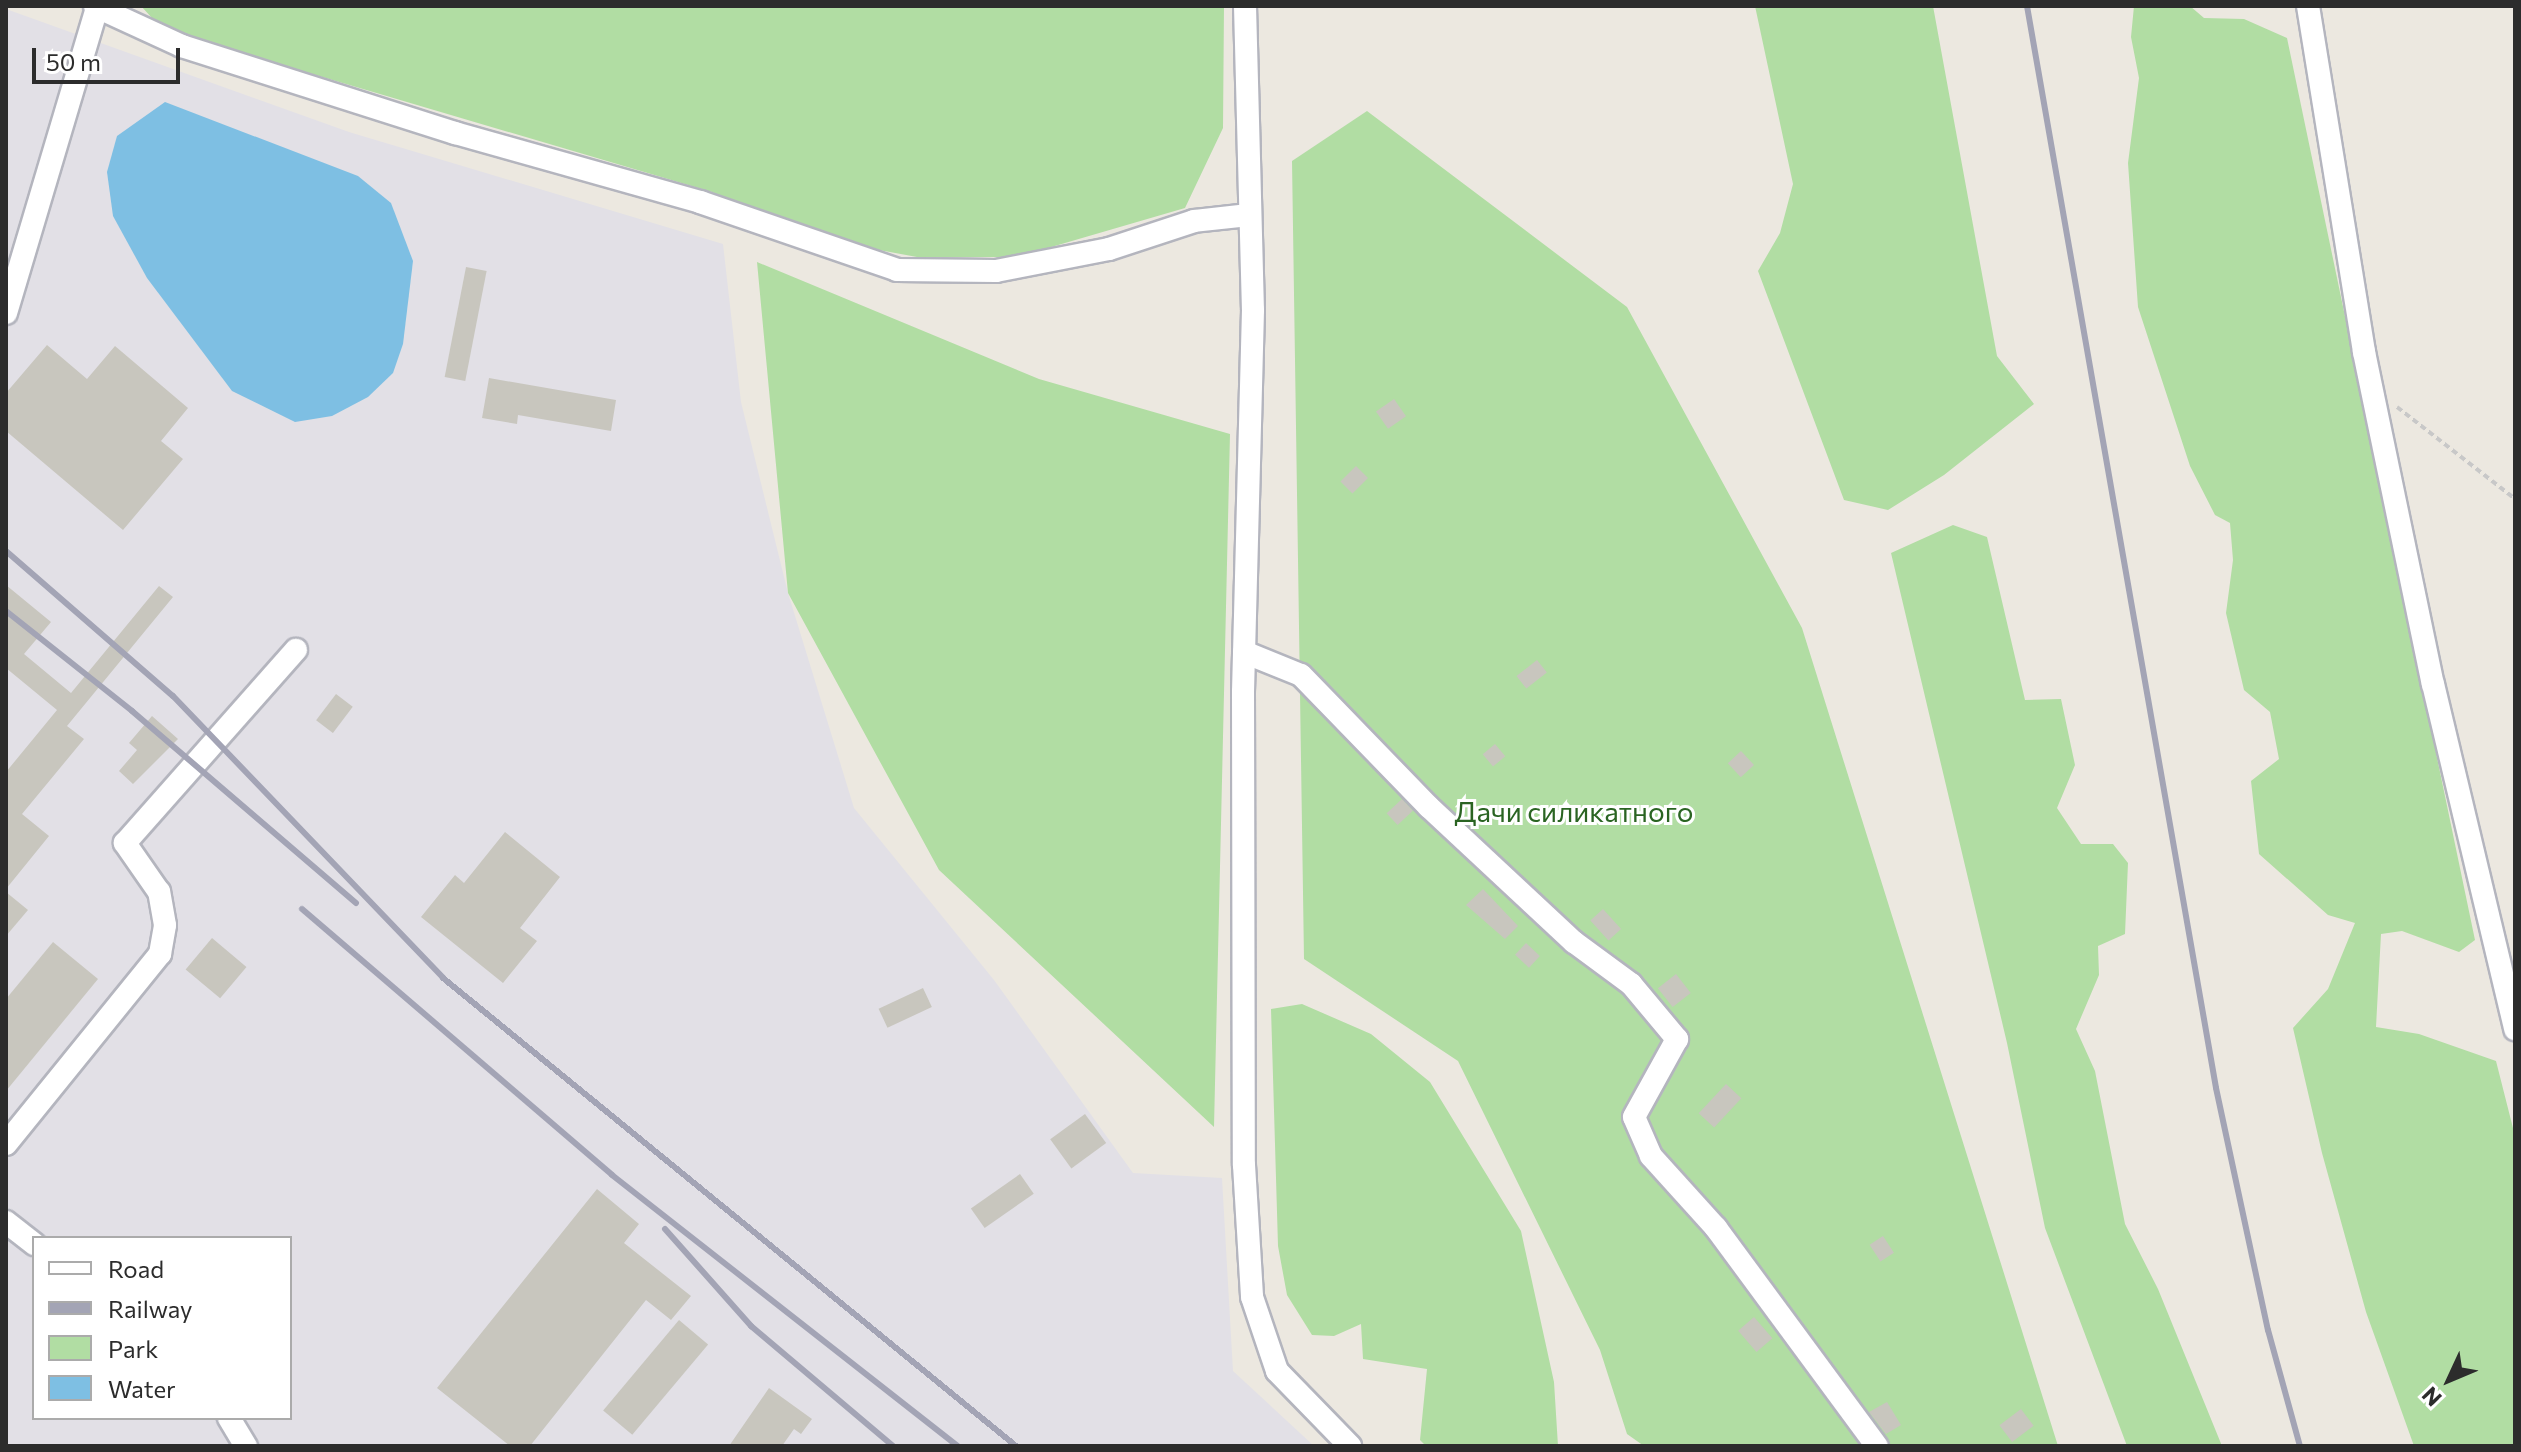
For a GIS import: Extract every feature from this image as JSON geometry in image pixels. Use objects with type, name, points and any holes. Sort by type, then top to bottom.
[{"type":"street","points":[[6,313],[96,6],[182,46],[455,133],[700,202],[897,270],[996,271],[1109,249],[1194,221],[1249,215]]},
{"type":"street","points":[[1245,6],[1253,310],[1244,652],[1244,1165],[1252,1297],[1277,1371],[1350,1446]]},
{"type":"street","points":[[2308,6],[2369,373],[2433,684],[2515,1029]]},
{"type":"street","points":[[6,1144],[160,954],[165,925],[159,892],[125,843],[296,650]]},
{"type":"street","points":[[1244,652],[1301,675],[1429,807],[1574,942],[1631,984],[1677,1039],[1634,1117],[1651,1156],[1716,1228],[1877,1446]]},
{"type":"street","points":[[6,1222],[32,1242]]},
{"type":"street","points":[[230,1420],[246,1446]]},
{"type":"path","points":[[2369,373],[2407,419],[2515,499]]},
{"type":"shaded area","points":[[6,9],[349,132],[723,244],[741,402],[788,593],[854,808],[994,980],[1133,1173],[1222,1178],[1233,1371],[1314,1446],[6,1446]]},
{"type":"green space","points":[[141,6],[1224,6],[1223,128],[1185,208],[1017,257],[917,257],[852,245],[786,225],[712,192],[163,30]]},
{"type":"green space","points":[[1755,6],[1933,6],[1997,356],[2034,404],[1944,475],[1888,510],[1844,500],[1758,271],[1780,233],[1793,184]]},
{"type":"green space","points":[[2134,6],[2190,6],[2204,18],[2244,19],[2287,38],[2475,940],[2459,952],[2402,931],[2381,934],[2376,1027],[2419,1034],[2496,1061],[2515,1136],[2515,1446],[2414,1446],[2366,1312],[2322,1153],[2293,1028],[2328,989],[2355,923],[2328,915],[2259,854],[2251,781],[2279,759],[2270,712],[2244,690],[2226,613],[2233,560],[2230,523],[2215,515],[2190,466],[2138,307],[2128,163],[2139,78],[2131,37]]},
{"type":"green space","name":"Дачи силикатного","points":[[1367,111],[1627,307],[1802,628],[2058,1446],[1644,1446],[1627,1434],[1600,1350],[1458,1061],[1304,959],[1292,161]]},
{"type":"green space","points":[[757,262],[1039,379],[1230,434],[1214,1127],[939,870],[788,593]]},
{"type":"green space","points":[[1953,525],[1987,537],[2025,700],[2061,699],[2075,765],[2057,808],[2081,844],[2113,844],[2128,863],[2125,934],[2098,946],[2099,975],[2076,1029],[2095,1071],[2125,1224],[2158,1289],[2222,1446],[2127,1446],[2045,1228],[2007,1043],[1891,553]]},
{"type":"green space","points":[[1302,1004],[1371,1034],[1430,1082],[1521,1231],[1554,1382],[1558,1446],[1426,1446],[1420,1440],[1427,1369],[1363,1359],[1361,1324],[1334,1336],[1312,1335],[1287,1295],[1278,1246],[1271,1009]]},
{"type":"water","points":[[165,102],[358,176],[391,203],[413,261],[403,344],[393,373],[368,397],[332,416],[295,422],[232,391],[147,278],[113,216],[107,172],[117,136]]},
{"type":"building","points":[[466,267],[487,271],[465,381],[445,377]]},
{"type":"building","points":[[47,345],[87,379],[115,346],[188,408],[161,441],[183,459],[123,530],[6,431],[6,393]]},
{"type":"building","points":[[489,378],[616,400],[611,431],[518,415],[517,424],[482,418]]},
{"type":"building","points":[[1394,399],[1406,416],[1388,429],[1376,412]]},
{"type":"building","points":[[1356,466],[1368,478],[1352,494],[1340,482]]},
{"type":"building","points":[[6,585],[51,622],[24,654],[71,693],[159,586],[173,597],[67,726],[84,739],[22,814],[49,836],[6,889],[6,772],[57,710],[6,668]]},
{"type":"building","points":[[1537,660],[1547,673],[1526,689],[1517,676]]},
{"type":"building","points":[[336,694],[353,707],[333,733],[316,720]]},
{"type":"building","points":[[152,716],[178,739],[133,784],[119,771],[137,750],[129,743]]},
{"type":"building","points":[[1495,744],[1505,756],[1493,767],[1483,754]]},
{"type":"building","points":[[1741,751],[1754,765],[1741,777],[1728,763]]},
{"type":"building","points":[[1402,799],[1413,811],[1398,825],[1387,813]]},
{"type":"building","points":[[505,832],[560,877],[520,928],[537,941],[503,983],[421,917],[455,875],[464,883]]},
{"type":"building","points":[[1483,889],[1518,926],[1505,939],[1466,905]]},
{"type":"building","points":[[6,892],[28,910],[6,936]]},
{"type":"building","points":[[1603,909],[1621,929],[1608,940],[1590,920]]},
{"type":"building","points":[[212,938],[246,967],[220,998],[186,969]]},
{"type":"building","points":[[53,942],[98,979],[6,1091],[6,999]]},
{"type":"building","points":[[1526,943],[1540,956],[1529,968],[1515,955]]},
{"type":"building","points":[[1676,974],[1691,993],[1673,1007],[1658,988]]},
{"type":"building","points":[[923,988],[932,1007],[887,1028],[879,1009]]},
{"type":"building","points":[[1726,1084],[1741,1098],[1714,1128],[1699,1113]]},
{"type":"building","points":[[1085,1114],[1106,1143],[1071,1168],[1050,1139]]},
{"type":"building","points":[[1020,1174],[1034,1194],[985,1228],[971,1208]]},
{"type":"building","points":[[597,1189],[639,1224],[624,1243],[691,1296],[671,1320],[646,1300],[530,1446],[510,1446],[437,1388]]},
{"type":"building","points":[[1883,1236],[1894,1253],[1880,1261],[1870,1245]]},
{"type":"building","points":[[1754,1317],[1772,1338],[1757,1352],[1738,1331]]},
{"type":"building","points":[[679,1320],[708,1344],[632,1435],[603,1410]]},
{"type":"building","points":[[769,1388],[812,1419],[801,1434],[794,1429],[782,1446],[729,1446]]},
{"type":"building","points":[[1887,1402],[1901,1425],[1886,1434],[1869,1412]]},
{"type":"building","points":[[2021,1409],[2034,1426],[2012,1442],[1999,1425]]},
{"type":"railway","points":[[2027,6],[2216,1088],[2268,1330],[2300,1446]]},
{"type":"railway","points":[[6,551],[173,696],[443,978],[1016,1446]]},
{"type":"railway","points":[[6,611],[132,711],[356,903]]},
{"type":"railway","points":[[302,909],[612,1175],[957,1446]]},
{"type":"railway","points":[[665,1229],[751,1326],[893,1446]]}]
